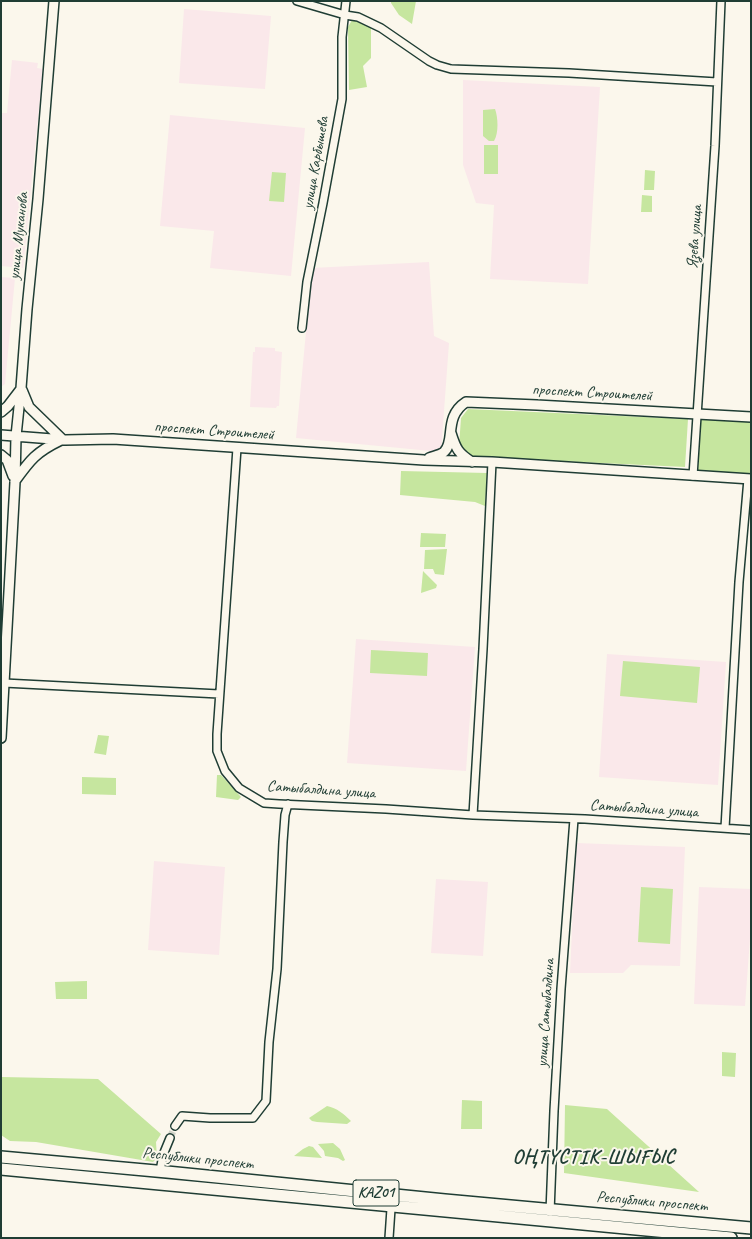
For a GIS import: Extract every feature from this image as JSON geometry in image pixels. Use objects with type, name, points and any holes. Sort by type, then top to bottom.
[{"type":"highway","name":"Республики проспект","points":[[1,1157],[751,1228]]},
{"type":"highway","name":"Республики проспект","points":[[1,1169],[731,1238]]},
{"type":"main road","name":"улица Муканова","points":[[1,738],[15,482],[16,436],[22,388],[54,1]]},
{"type":"main road","points":[[1,412],[8,406],[22,388]]},
{"type":"main road","points":[[15,482],[30,460],[45,448],[62,439],[29,407],[22,388]]},
{"type":"main road","name":"проспект Строителей","points":[[424,460],[444,452],[448,446],[452,420],[459,406],[466,402],[751,418]]},
{"type":"main road","points":[[450,430],[457,450],[464,457],[473,462]]},
{"type":"main road","name":"проспект Строителей","points":[[1,435],[62,439],[113,439],[424,460],[492,462],[749,479]]},
{"type":"main road","points":[[1,455],[7,460],[15,482]]},
{"type":"street","points":[[297,1],[344,15],[358,17],[381,28],[429,61],[451,69],[569,73],[718,82]]},
{"type":"street","name":"улица Карбышева","points":[[302,328],[306,282],[323,203],[342,99],[342,37],[346,1]]},
{"type":"street","name":"Язева улица","points":[[693,476],[715,146],[722,1]]},
{"type":"street","name":"Сатыбалдина улица","points":[[237,448],[228,591],[216,734],[218,751],[225,771],[239,788],[264,803],[751,830]]},
{"type":"street","points":[[473,815],[492,462]]},
{"type":"street","points":[[725,828],[739,582],[749,479]]},
{"type":"street","points":[[4,683],[219,694]]},
{"type":"street","points":[[176,1126],[182,1116],[210,1118],[253,1118],[266,1100],[269,1042],[277,969],[284,835],[288,804]]},
{"type":"street","name":"улица Сатыбалдина","points":[[550,1209],[561,989],[574,819]]},
{"type":"street","points":[[160,1171],[165,1149],[170,1138]]},
{"type":"street","points":[[389,1238],[392,1194]]},
{"type":"street","points":[[549,1221],[550,1209]]},
{"type":"shaded area","points":[[184,9],[271,16],[265,89],[179,83]]},
{"type":"shaded area","points":[[12,60],[38,63],[37,68],[43,69],[23,268],[1,266],[1,113],[7,113]]},
{"type":"shaded area","points":[[463,80],[600,87],[588,284],[490,279],[494,205],[476,203],[463,165]]},
{"type":"shaded area","points":[[170,115],[305,128],[291,276],[210,268],[214,231],[160,226]]},
{"type":"shaded area","points":[[429,262],[434,336],[449,343],[441,452],[296,438],[312,268]]},
{"type":"shaded area","points":[[1,277],[15,278],[5,384],[1,387]]},
{"type":"shaded area","points":[[255,347],[275,348],[275,351],[282,352],[279,406],[276,408],[250,407],[253,352],[255,352]]},
{"type":"shaded area","points":[[356,639],[475,647],[466,771],[347,763]]},
{"type":"shaded area","points":[[607,654],[726,662],[718,785],[599,777]]},
{"type":"shaded area","points":[[576,843],[685,847],[680,966],[631,965],[623,973],[570,973]]},
{"type":"shaded area","points":[[154,861],[225,867],[219,955],[148,950]]},
{"type":"shaded area","points":[[436,879],[488,882],[483,956],[431,953]]},
{"type":"shaded area","points":[[699,887],[751,889],[751,925],[745,1006],[694,1004]]},
{"type":"green space","points":[[391,1],[416,1],[412,24],[399,15]]},
{"type":"green space","points":[[352,20],[371,28],[371,58],[363,66],[367,87],[349,90],[348,27]]},
{"type":"green space","points":[[495,109],[497,116],[497,134],[494,141],[489,141],[483,136],[483,110]]},
{"type":"green space","points":[[484,145],[498,145],[498,174],[484,174]]},
{"type":"green space","points":[[645,170],[655,171],[654,190],[644,190]]},
{"type":"green space","points":[[272,172],[286,173],[284,202],[269,201]]},
{"type":"green space","points":[[642,195],[652,196],[652,212],[641,212]]},
{"type":"green space","points":[[468,409],[688,419],[685,467],[474,457],[464,453],[459,446],[461,418]]},
{"type":"green space","points":[[701,419],[751,422],[751,475],[698,472]]},
{"type":"green space","points":[[401,471],[487,473],[485,506],[475,502],[400,495]]},
{"type":"green space","points":[[421,533],[446,534],[445,547],[420,547]]},
{"type":"green space","points":[[447,549],[444,575],[435,574],[433,569],[424,569],[425,550]]},
{"type":"green space","points":[[423,571],[437,585],[436,588],[421,593]]},
{"type":"green space","points":[[371,650],[428,653],[427,676],[370,673]]},
{"type":"green space","points":[[623,661],[700,667],[697,703],[620,696]]},
{"type":"green space","points":[[98,735],[109,736],[106,755],[94,753]]},
{"type":"green space","points":[[217,775],[221,775],[241,797],[238,800],[216,797]]},
{"type":"green space","points":[[82,777],[116,778],[116,795],[82,794]]},
{"type":"green space","points":[[641,887],[673,889],[670,944],[638,942]]},
{"type":"green space","points":[[87,981],[87,999],[56,999],[55,982]]},
{"type":"green space","points":[[722,1052],[736,1053],[735,1077],[722,1076]]},
{"type":"green space","points":[[2,1077],[98,1079],[161,1134],[156,1142],[157,1158],[153,1162],[36,1142],[10,1141],[1,1135]]},
{"type":"green space","points":[[462,1100],[482,1101],[482,1129],[461,1129]]},
{"type":"green space","points":[[565,1105],[607,1109],[699,1192],[564,1173]]},
{"type":"green space","points":[[327,1106],[334,1108],[351,1121],[347,1124],[317,1122],[312,1121],[309,1118]]},
{"type":"green space","points":[[333,1143],[340,1149],[345,1160],[343,1161],[338,1158],[325,1156],[324,1151],[318,1144]]},
{"type":"green space","points":[[309,1146],[313,1147],[322,1158],[294,1156],[303,1149]]},
{"type":"green space","points":[[1,1161],[384,1198],[384,1200],[1,1164]]},
{"type":"tunnel","points":[[170,1138],[175,1126]]},
{"type":"district","name":"ОҢТҮСТІК-ШЫҒЫС","points":[[594,1158]]}]
